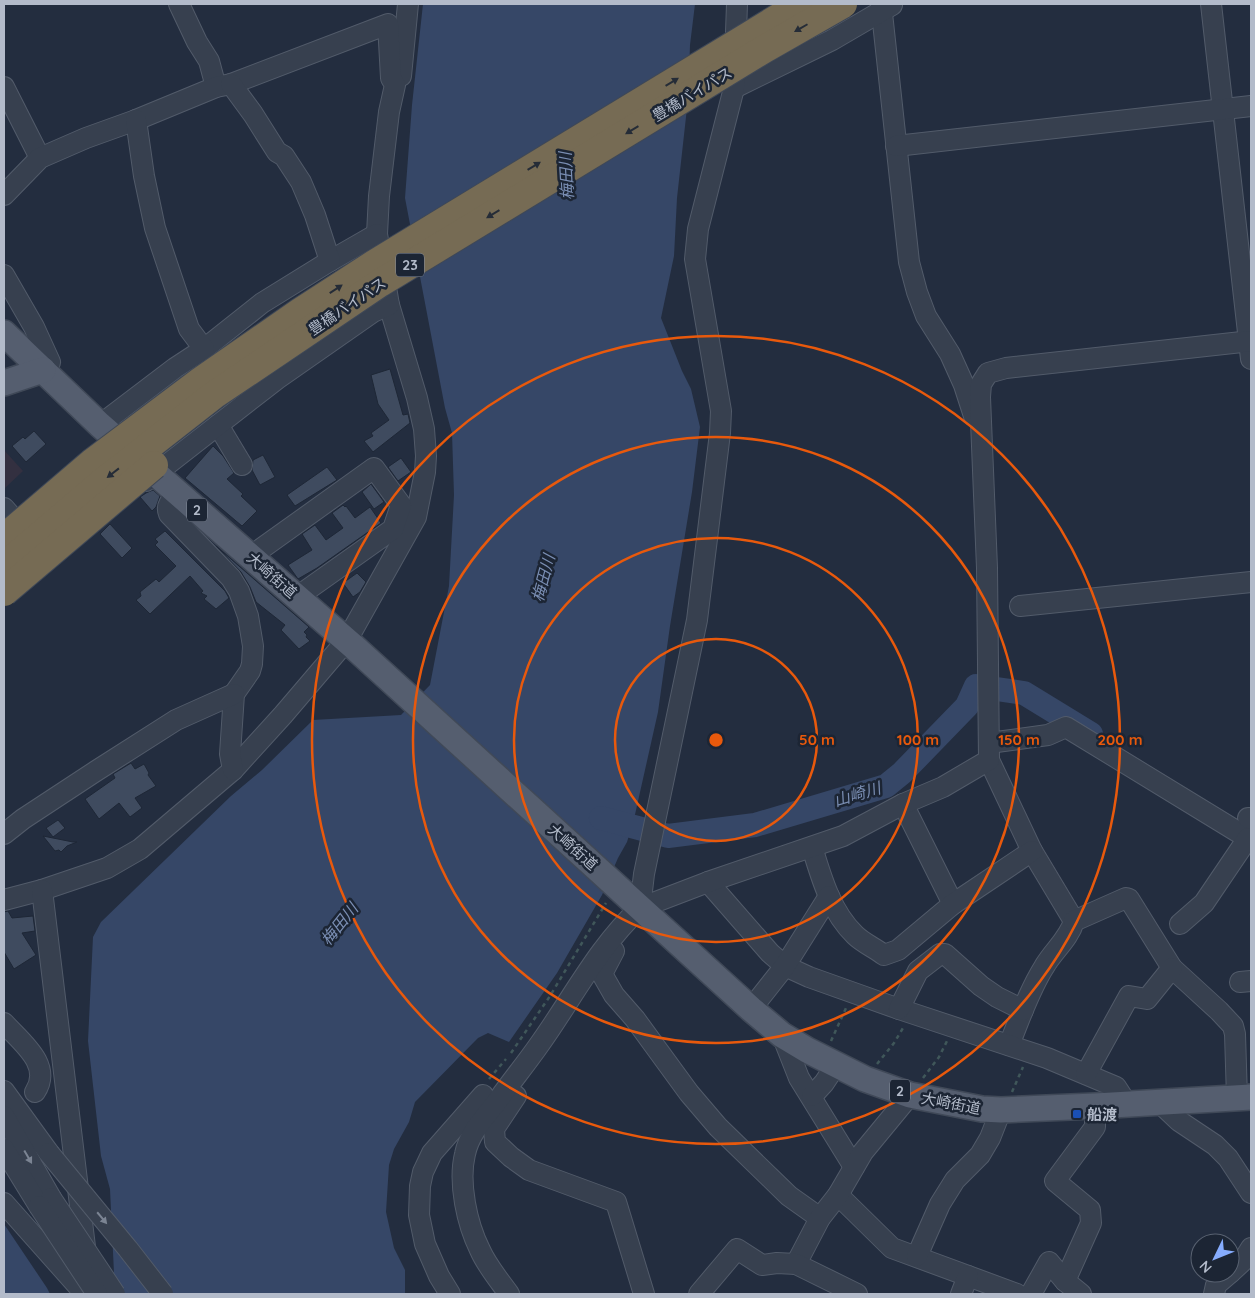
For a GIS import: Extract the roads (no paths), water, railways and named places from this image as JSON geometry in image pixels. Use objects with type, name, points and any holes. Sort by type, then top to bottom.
[{"type":"highway","name":"豊橋バイパス","points":[[4,566],[104,481],[313,316],[382,258],[801,4]]},
{"type":"highway","name":"豊橋バイパス","points":[[4,538],[93,462],[202,380],[313,316],[397,272],[843,4]]},
{"type":"highway","name":"23","points":[[4,521],[88,449],[178,381],[253,329],[313,316]]},
{"type":"highway","name":"23","points":[[4,592],[98,510],[270,371],[313,316]]},
{"type":"main road","name":"大崎街道","points":[[4,333],[100,425],[350,643],[613,892],[782,1034],[829,1062],[865,1079],[910,1095],[982,1109],[1001,1110],[1244,1098]]},
{"type":"main road","points":[[4,383],[43,370]]},
{"type":"street","points":[[179,4],[196,42],[224,85],[253,114],[277,152],[284,156],[301,182],[315,215],[330,261]]},
{"type":"street","points":[[4,900],[42,890],[107,868],[140,849],[233,770],[350,643],[416,517],[425,472],[424,429],[417,398],[389,305],[377,234],[379,196],[390,112],[395,85],[400,78],[408,4]]},
{"type":"street","points":[[737,4],[734,88],[698,229],[695,259],[721,411],[720,433],[697,620],[637,911],[602,974],[614,995],[635,1019],[689,1093],[718,1127],[789,1196],[820,1218]]},
{"type":"street","points":[[1074,922],[1032,851],[989,751],[987,559],[981,384],[988,373],[997,370],[1251,347],[1211,4]]},
{"type":"street","points":[[734,88],[832,40],[886,6],[896,146],[909,262],[916,292],[926,316],[950,354],[964,385],[982,438]]},
{"type":"street","points":[[4,195],[40,158],[86,138],[388,24],[391,78],[395,85]]},
{"type":"street","points":[[4,87],[40,158]]},
{"type":"street","points":[[896,146],[1251,106]]},
{"type":"street","points":[[136,120],[144,176],[155,228],[189,329],[204,349]]},
{"type":"street","points":[[100,425],[175,368],[204,349],[262,303],[377,234]]},
{"type":"street","points":[[4,275],[34,327],[50,362],[43,370]]},
{"type":"street","points":[[4,606],[52,561],[156,473],[277,379],[373,312],[389,305]]},
{"type":"street","points":[[218,425],[242,465]]},
{"type":"street","points":[[251,556],[374,468],[401,505],[393,529],[298,597]]},
{"type":"street","points":[[179,494],[169,503],[167,508],[169,514],[231,578],[239,591],[248,616],[253,646],[252,664],[250,671],[234,694],[230,754],[233,770]]},
{"type":"street","points":[[4,508],[52,561]]},
{"type":"street","points":[[1020,606],[1251,582]]},
{"type":"street","points":[[4,834],[23,819],[176,720],[234,694]]},
{"type":"street","points":[[509,1294],[480,1251],[470,1226],[463,1183],[464,1156],[468,1144],[476,1128],[540,1044],[607,944],[637,911],[708,882],[843,836],[903,804],[943,786],[989,751],[1048,735],[1066,727],[1250,839],[1204,903],[1180,924]]},
{"type":"street","points":[[903,804],[953,904]]},
{"type":"street","points":[[812,847],[818,869],[839,916],[855,935],[884,955],[898,950],[953,904],[1032,851]]},
{"type":"street","points":[[708,882],[770,954],[785,966],[810,977],[1030,1052],[1086,1074],[1116,1087],[1128,1104]]},
{"type":"street","points":[[42,890],[90,1294]]},
{"type":"street","points":[[751,1009],[785,966],[830,896]]},
{"type":"street","points":[[1009,1045],[1036,980],[1045,964],[1071,931],[1074,922],[1126,898],[1129,899],[1172,968],[1232,1026],[1235,1034],[1244,1098]]},
{"type":"street","points":[[898,950],[918,971]]},
{"type":"street","points":[[906,1011],[918,971],[940,954],[945,954],[981,986],[997,997],[1023,1010]]},
{"type":"street","points":[[1086,1074],[1129,996],[1147,999],[1172,968]]},
{"type":"street","points":[[4,1023],[35,1057],[39,1064],[42,1075],[40,1085],[35,1092]]},
{"type":"street","points":[[782,1034],[800,1078],[854,1167]]},
{"type":"street","points":[[540,1044],[528,1078],[494,1129],[495,1142],[529,1170],[616,1202],[644,1294]]},
{"type":"street","points":[[812,1096],[824,1083],[829,1062]]},
{"type":"street","points":[[4,1092],[48,1153],[163,1294]]},
{"type":"street","points":[[796,1264],[820,1218],[838,1195],[863,1152],[910,1095]]},
{"type":"street","points":[[450,1294],[439,1276],[425,1244],[418,1215],[420,1186],[423,1172],[432,1153],[483,1096]]},
{"type":"street","points":[[1159,1102],[1179,1121],[1214,1145],[1228,1158],[1251,1194]]},
{"type":"street","points":[[1065,1281],[1091,1223],[1090,1210],[1055,1181],[1095,1127],[1095,1106]]},
{"type":"street","points":[[917,1256],[940,1204],[955,1180],[980,1154],[990,1138],[1001,1110]]},
{"type":"street","points":[[4,1116],[46,1202],[97,1294]]},
{"type":"street","points":[[4,1149],[115,1294]]},
{"type":"street","points":[[838,1195],[892,1248],[917,1256],[965,1285],[1017,1294]]},
{"type":"street","points":[[4,1203],[85,1294]]},
{"type":"street","points":[[698,1294],[737,1249],[762,1266],[796,1264],[846,1292]]},
{"type":"street","points":[[1031,1294],[1049,1262],[1065,1281],[1081,1294]]},
{"type":"street","points":[[1214,1294],[1216,1285],[1241,1265]]},
{"type":"water","name":"梅田川","points":[[423,4],[695,4],[690,45],[688,99],[677,198],[674,256],[661,318],[691,389],[700,427],[692,492],[658,712],[634,819],[627,842],[602,895],[557,973],[509,1042],[488,1033],[478,1038],[415,1102],[409,1122],[394,1149],[389,1165],[386,1212],[394,1248],[405,1270],[405,1294],[115,1294],[110,1189],[101,1156],[88,1041],[93,937],[101,922],[231,796],[262,770],[313,720],[401,715],[430,685],[449,586],[454,495],[452,433],[445,408],[405,198],[412,105]]},
{"type":"water","points":[[4,1224],[47,1288],[50,1294],[4,1294]]},
{"type":"waterway","name":"山崎川","points":[[601,818],[668,836],[755,825],[886,786],[902,773],[967,706],[976,686],[1024,693],[1091,734]]},
{"type":"place","name":"船渡","points":[[1077,1114]]}]
